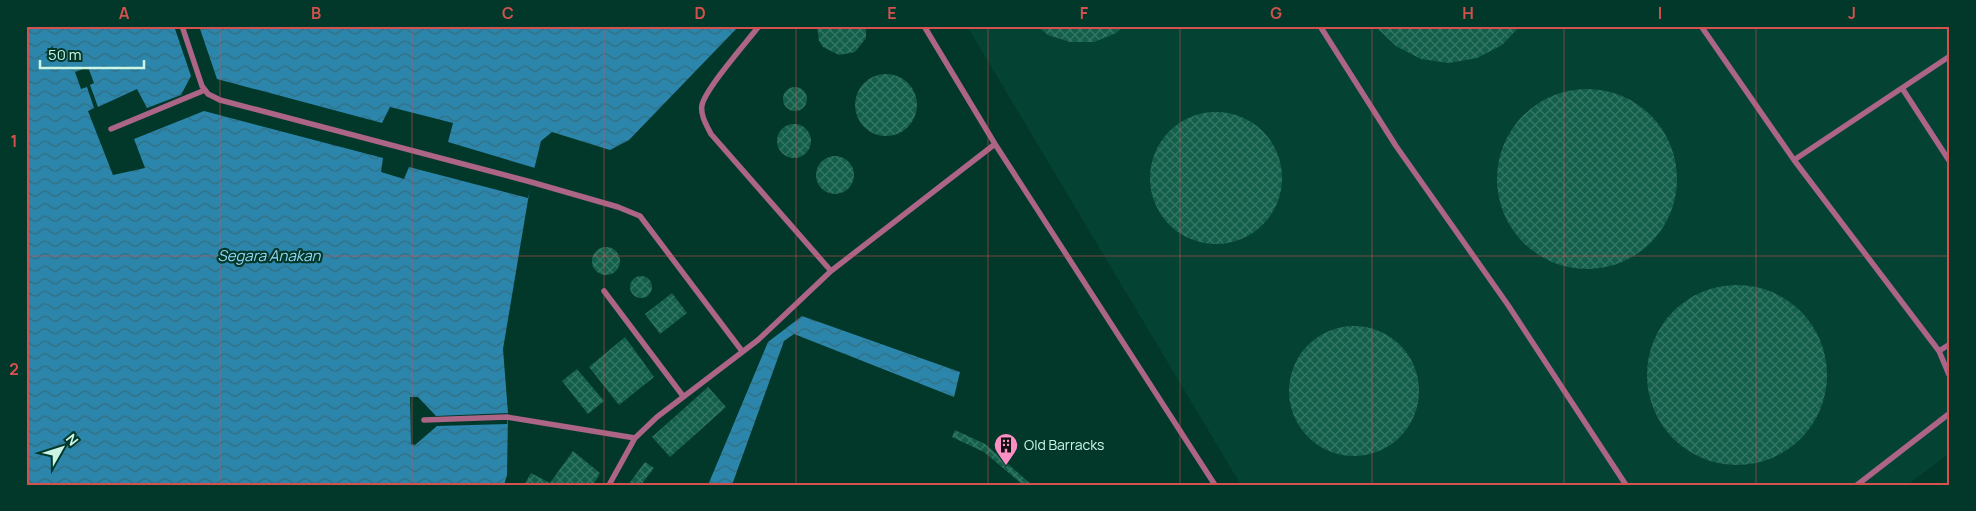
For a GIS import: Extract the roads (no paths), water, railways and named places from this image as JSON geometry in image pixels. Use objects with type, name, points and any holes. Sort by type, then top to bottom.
[{"type":"lane","points":[[182,26],[196,71],[205,90],[220,100],[531,182],[640,216],[742,351]]},
{"type":"lane","points":[[759,26],[709,92],[702,105],[703,119],[711,134],[831,271]]},
{"type":"lane","points":[[924,26],[995,144],[1215,485]]},
{"type":"lane","points":[[1320,26],[1396,146],[1508,305],[1626,485]]},
{"type":"lane","points":[[1702,26],[1794,160],[1939,351],[1950,377]]},
{"type":"lane","points":[[1794,160],[1950,56]]},
{"type":"lane","points":[[1902,88],[1950,162]]},
{"type":"lane","points":[[111,129],[205,90]]},
{"type":"lane","points":[[609,485],[634,438],[683,396],[758,340],[831,271],[995,144]]},
{"type":"lane","points":[[604,291],[683,396]]},
{"type":"lane","points":[[1939,351],[1950,344]]},
{"type":"lane","points":[[1857,485],[1950,413]]},
{"type":"lane","points":[[424,420],[507,418],[634,438]]},
{"type":"water","name":"Segara Anakan","points":[[26,26],[739,26],[629,140],[610,150],[552,132],[541,141],[531,182],[503,349],[508,413],[507,475],[504,485],[26,485]]},
{"type":"water","points":[[802,316],[960,372],[954,397],[794,334],[784,341],[732,485],[708,485],[768,342]]},
{"type":"place","name":"Old Barracks","points":[[1006,466]]}]
